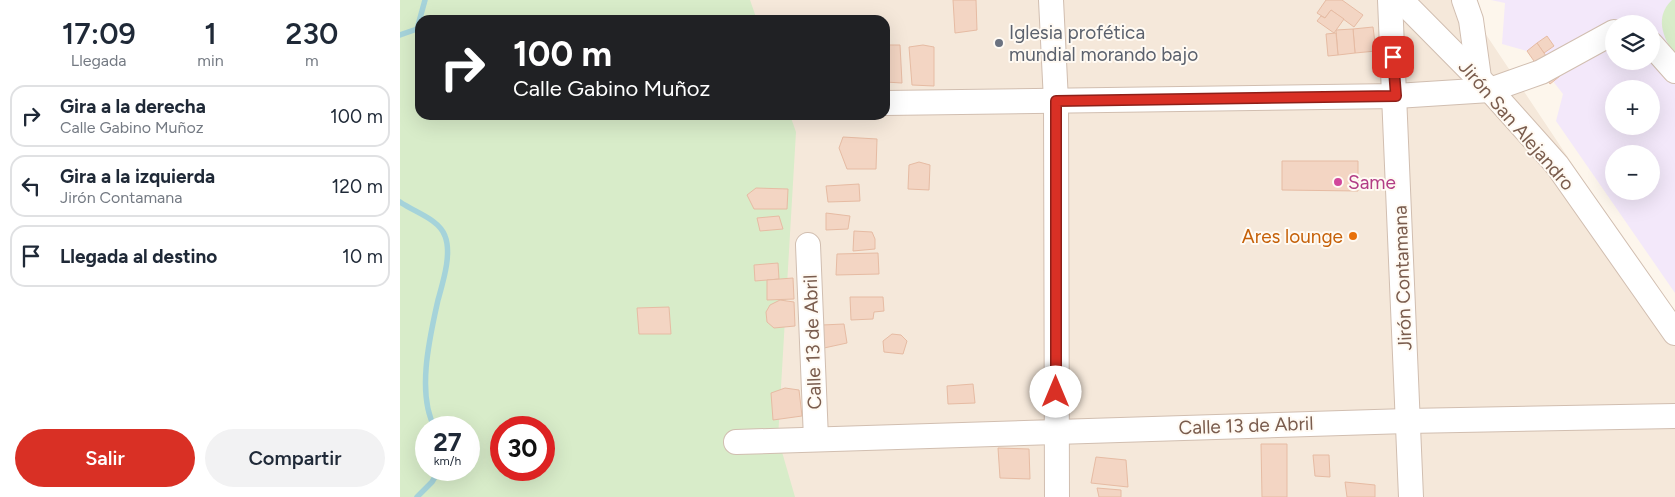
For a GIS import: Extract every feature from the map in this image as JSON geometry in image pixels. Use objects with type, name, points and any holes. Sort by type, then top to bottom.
[{"type":"street","points":[[1051,0],[1056,101],[1057,497]]},
{"type":"street","name":"Jirón Contamana","points":[[1390,0],[1396,96],[1411,497]]},
{"type":"street","name":"Jirón San Alejandro","points":[[1400,0],[1485,84],[1557,165],[1675,333]]},
{"type":"street","points":[[1464,0],[1471,20],[1485,84]]},
{"type":"street","points":[[890,103],[1396,96],[1485,84],[1541,72],[1605,37]]},
{"type":"street","points":[[1660,54],[1675,70]]},
{"type":"street","name":"Calle 13 de Abril","points":[[808,245],[816,439]]},
{"type":"street","name":"Calle 13 de Abril","points":[[736,442],[1407,421],[1675,416]]},
{"type":"shaded area","points":[[400,0],[1454,0],[1479,24],[1675,318],[1675,497],[400,497]]},
{"type":"shaded area","points":[[1491,0],[1675,0],[1675,293],[1611,200],[1660,200],[1660,145],[1605,145],[1605,192],[1556,121],[1563,94],[1530,52],[1502,44],[1505,3]]},
{"type":"green space","points":[[400,0],[750,0],[755,15],[415,15],[415,120],[792,120],[796,132],[778,438],[795,497],[400,497]]},
{"type":"green space","points":[[1672,0],[1675,0],[1675,55],[1667,42],[1662,28],[1663,13]]},
{"type":"building","points":[[953,0],[976,0],[977,30],[955,33]]},
{"type":"building","points":[[1326,0],[1342,0],[1363,15],[1354,27],[1331,10],[1325,18],[1317,13]]},
{"type":"building","points":[[1331,10],[1344,19],[1334,33],[1317,21],[1321,16],[1325,18]]},
{"type":"building","points":[[1373,27],[1376,51],[1355,53],[1353,29]]},
{"type":"building","points":[[1353,29],[1355,53],[1338,55],[1336,30]]},
{"type":"building","points":[[1336,33],[1338,55],[1328,56],[1326,34]]},
{"type":"building","points":[[1547,36],[1554,46],[1544,53],[1537,43]]},
{"type":"building","points":[[1537,43],[1560,76],[1550,84],[1527,51]]},
{"type":"building","points":[[890,45],[900,45],[902,83],[890,82]]},
{"type":"building","points":[[923,45],[934,47],[934,86],[912,85],[909,47]]},
{"type":"building","points":[[843,137],[877,139],[876,169],[847,169],[839,148]]},
{"type":"building","points":[[1282,161],[1358,161],[1358,191],[1282,190]]},
{"type":"building","points":[[919,162],[930,165],[929,190],[908,189],[909,165]]},
{"type":"building","points":[[859,184],[860,201],[828,202],[826,186]]},
{"type":"building","points":[[756,188],[788,189],[787,209],[754,209],[747,195]]},
{"type":"building","points":[[826,213],[850,216],[848,229],[826,230]]},
{"type":"building","points":[[779,216],[783,229],[760,231],[757,218]]},
{"type":"building","points":[[854,231],[872,232],[875,239],[875,249],[853,251]]},
{"type":"building","points":[[878,253],[879,274],[836,275],[837,254]]},
{"type":"building","points":[[778,263],[779,279],[755,281],[754,265]]},
{"type":"building","points":[[793,278],[794,299],[767,300],[767,280]]},
{"type":"building","points":[[850,297],[883,297],[884,311],[874,312],[873,319],[851,320]]},
{"type":"building","points":[[780,300],[794,302],[795,326],[774,328],[767,322],[766,312],[770,305]]},
{"type":"building","points":[[669,307],[671,334],[639,334],[637,308]]},
{"type":"building","points":[[844,324],[847,343],[824,348],[822,325]]},
{"type":"building","points":[[892,334],[901,335],[907,341],[903,354],[884,352],[883,341]]},
{"type":"building","points":[[973,384],[975,403],[948,404],[947,386]]},
{"type":"building","points":[[785,388],[799,390],[802,416],[773,420],[771,393]]},
{"type":"building","points":[[1261,444],[1287,444],[1287,497],[1262,497]]},
{"type":"building","points":[[998,448],[1029,449],[1030,479],[1000,478]]},
{"type":"building","points":[[1313,455],[1329,455],[1330,477],[1315,476]]},
{"type":"building","points":[[1096,457],[1126,460],[1128,487],[1091,483]]},
{"type":"building","points":[[1345,482],[1375,485],[1375,497],[1347,497]]},
{"type":"building","points":[[1097,488],[1121,490],[1121,497],[1099,497]]},
{"type":"waterway","points":[[421,15],[425,0]]},
{"type":"waterway","points":[[400,35],[415,30]]},
{"type":"waterway","points":[[400,202],[432,220],[442,230],[447,243],[446,268],[431,330],[426,365],[426,399],[430,416]]},
{"type":"waterway","points":[[417,497],[433,481]]},
{"type":"place","name":"Iglesia profética mundial morando bajo","points":[[999,43]]},
{"type":"place","name":"Same","points":[[1338,182]]},
{"type":"place","name":"Ares lounge","points":[[1353,236]]},
{"type":"route","points":[[1056,392],[1056,101],[1396,96],[1393,57]]}]
